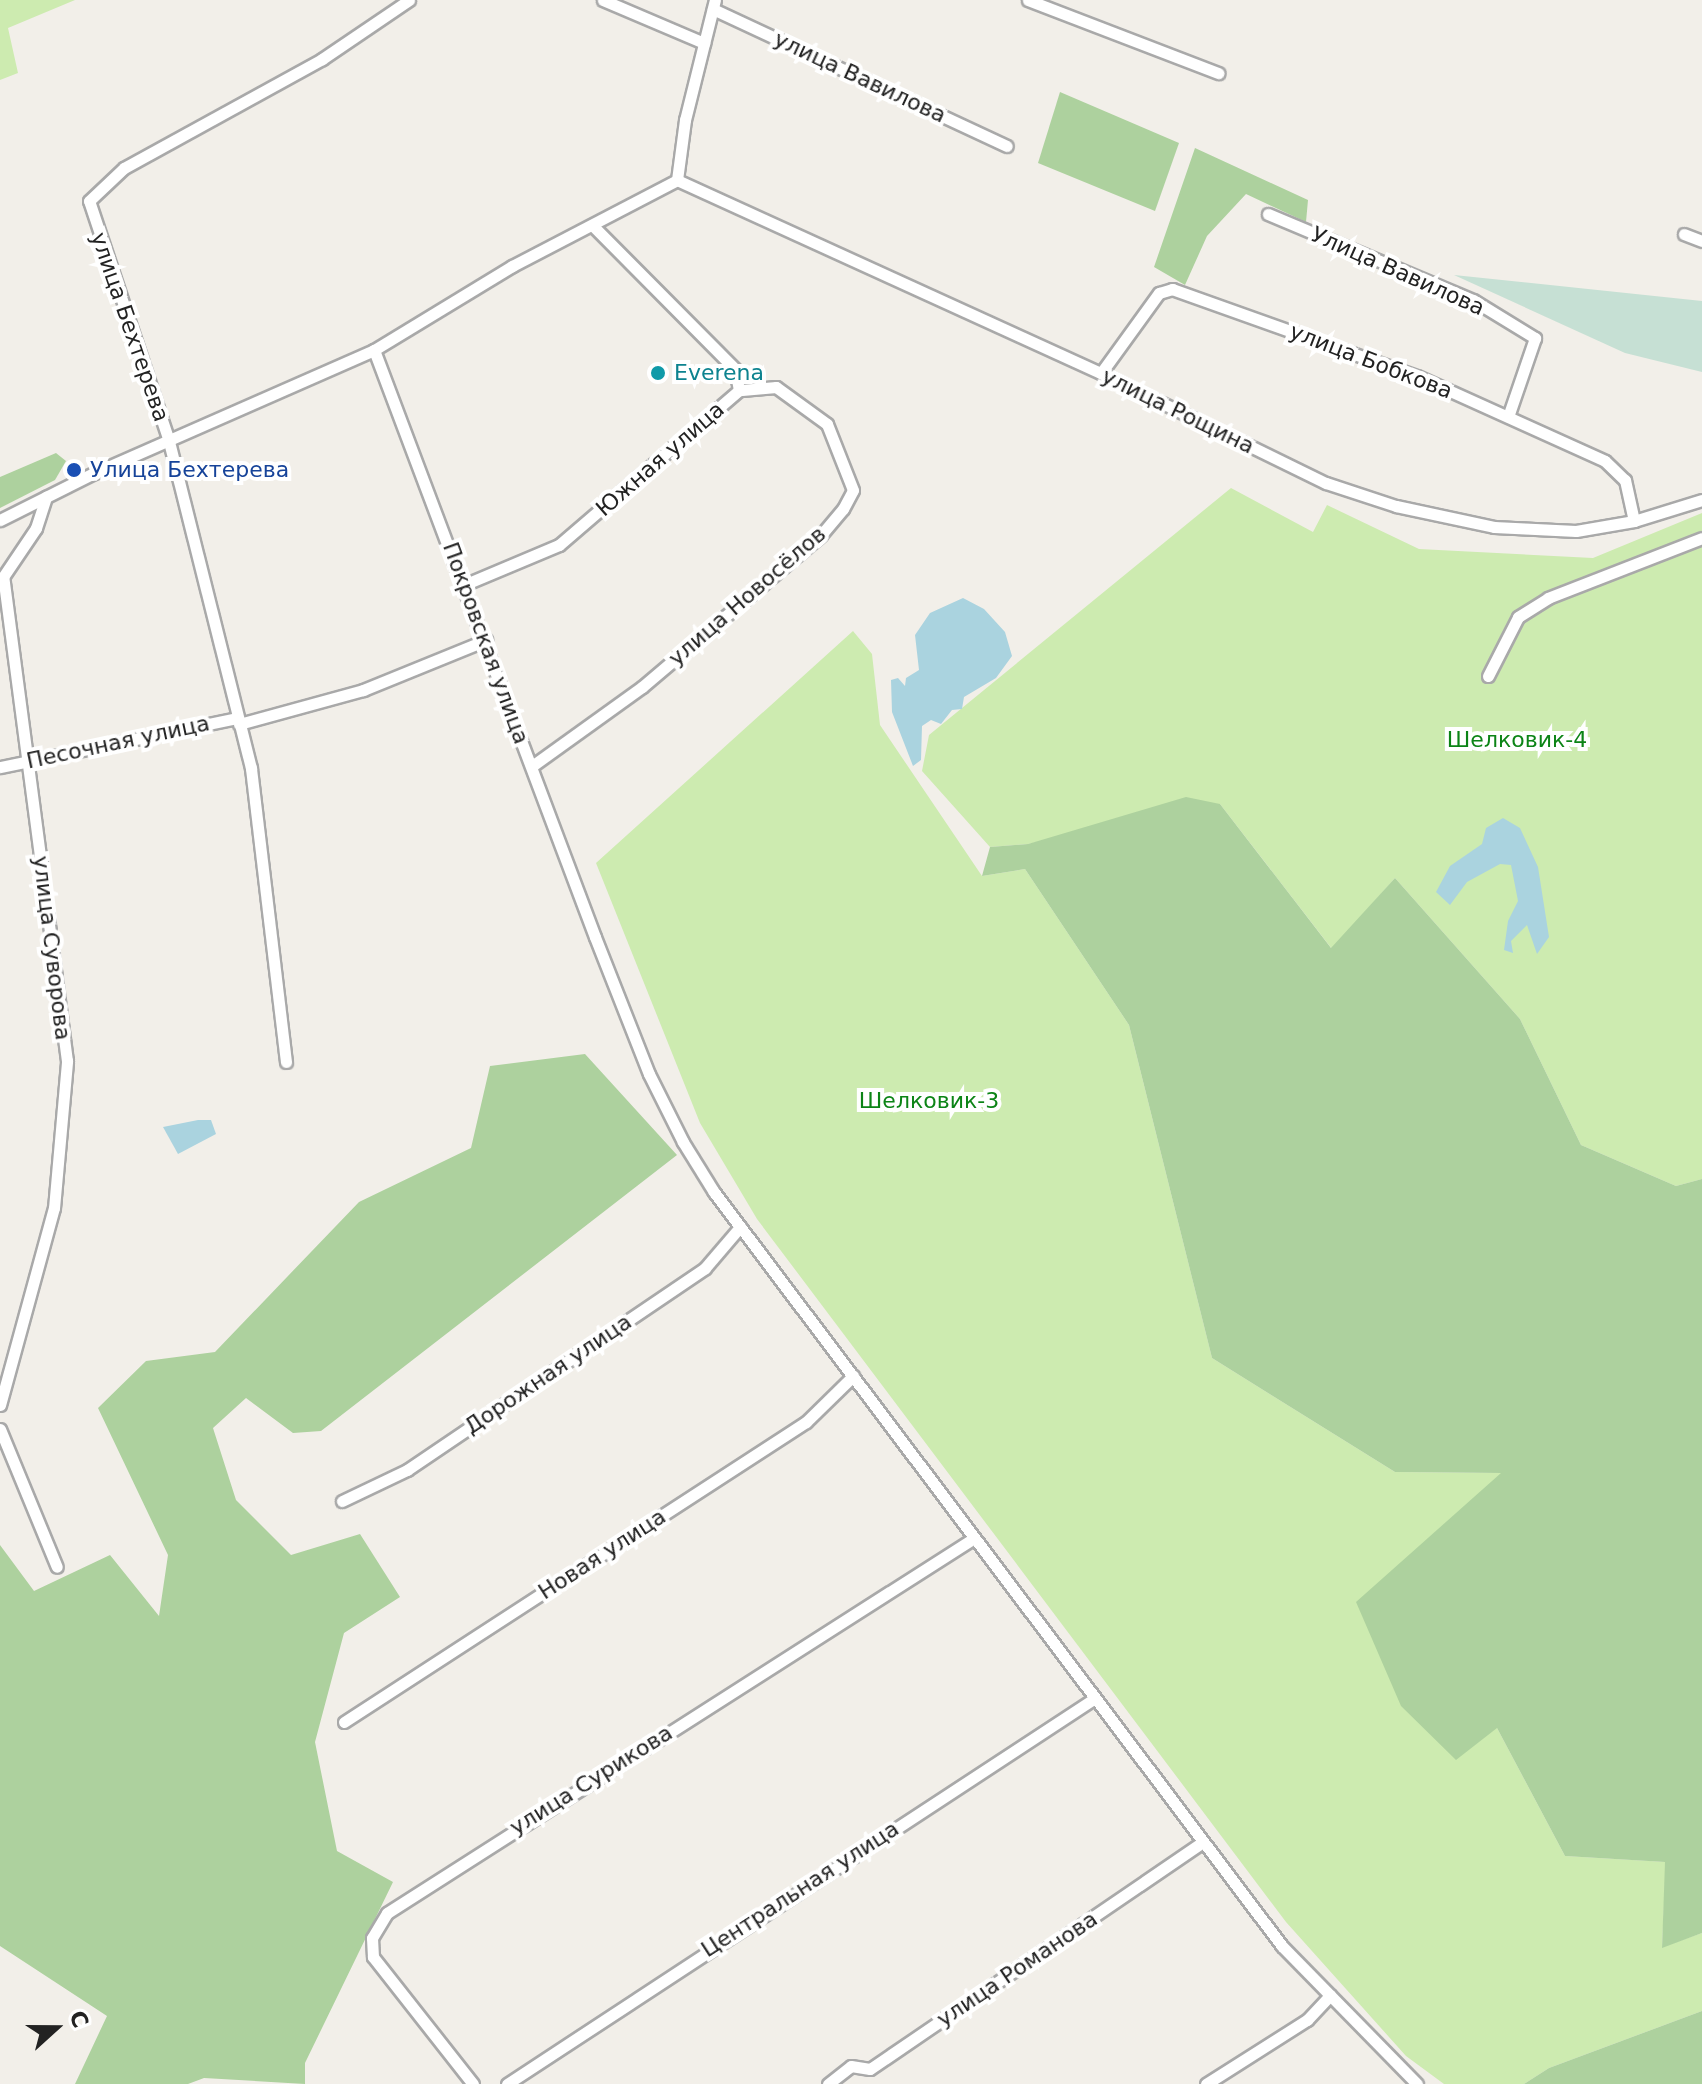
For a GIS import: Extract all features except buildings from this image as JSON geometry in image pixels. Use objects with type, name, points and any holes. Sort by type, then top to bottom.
[{"type":"street","name":"улица Бехтерева","points":[[286,1062],[266,869],[238,721],[169,441],[88,208],[93,193],[124,168],[373,29],[409,0]]},
{"type":"street","points":[[603,0],[704,43]]},
{"type":"street","points":[[1028,0],[1218,73]]},
{"type":"street","points":[[0,520],[374,350],[512,266],[677,180],[714,4]]},
{"type":"street","name":"улица Вавилова","points":[[714,4],[1007,146]]},
{"type":"street","name":"улица Рощина","points":[[677,180],[1101,373],[1326,483],[1396,506],[1494,527],[1576,531],[1634,521],[1702,500]]},
{"type":"street","name":"Улица Вавилова","points":[[1268,214],[1473,300],[1535,338],[1508,417]]},
{"type":"street","name":"Южная улица","points":[[466,584],[559,545],[739,390],[735,369],[592,225]]},
{"type":"street","points":[[1684,234],[1702,241]]},
{"type":"street","name":"улица Бобкова","points":[[1101,373],[1159,293],[1172,289],[1417,376],[1605,461],[1625,480],[1634,521]]},
{"type":"street","name":"Покровская улица","points":[[374,350],[466,584],[595,937],[663,1102],[714,1192],[1282,1946],[1417,2084]]},
{"type":"street","name":"улица Новосёлов","points":[[532,766],[642,687],[821,535],[843,509],[853,490],[827,424],[776,387],[739,390]]},
{"type":"street","name":"улица Суворова","points":[[0,1405],[54,1208],[67,1061],[3,577],[36,528],[46,497]]},
{"type":"street","points":[[1488,676],[1518,617],[1548,598],[1702,538]]},
{"type":"street","name":"Песочная улица","points":[[0,767],[238,721],[363,690],[486,640]]},
{"type":"street","name":"Дорожная улица","points":[[342,1501],[407,1470],[705,1268],[740,1227]]},
{"type":"street","name":"Новая улица","points":[[344,1722],[806,1422],[853,1376]]},
{"type":"street","points":[[0,1429],[57,1567]]},
{"type":"street","name":"улица Сурикова","points":[[473,2084],[373,1957],[372,1938],[387,1913],[974,1538]]},
{"type":"street","name":"Центральная улица","points":[[507,2084],[1095,1698]]},
{"type":"street","name":"улица Романова","points":[[828,2084],[851,2066],[870,2069],[1203,1842]]},
{"type":"street","points":[[1206,2084],[1307,2020],[1330,1995]]},
{"type":"green space","points":[[0,0],[75,0],[8,28],[18,73],[0,80]]},
{"type":"green space","points":[[1060,92],[1179,143],[1155,211],[1038,163]]},
{"type":"green space","points":[[1195,148],[1308,200],[1306,222],[1246,194],[1207,236],[1185,285],[1154,267]]},
{"type":"green space","points":[[1454,275],[1702,301],[1702,372],[1625,353]]},
{"type":"green space","points":[[56,453],[66,461],[55,480],[0,508],[0,477]]},
{"type":"green space","name":"Шелковик-4","points":[[1231,488],[1313,532],[1327,505],[1419,549],[1593,558],[1702,513],[1702,1179],[1676,1186],[1581,1145],[1520,1019],[1395,878],[1332,949],[1220,804],[1028,844],[990,847],[922,771],[929,735]]},
{"type":"green space","name":"Шелковик-3","points":[[853,631],[872,654],[880,725],[982,876],[1025,869],[1129,1025],[1212,1358],[1395,1472],[1502,1473],[1497,1728],[1565,1856],[1666,1862],[1662,1947],[1702,1933],[1702,2011],[1549,2068],[1524,2084],[1444,2084],[1406,2056],[1286,1922],[757,1219],[700,1123],[596,863]]},
{"type":"green space","points":[[1186,797],[1220,804],[1331,948],[1395,878],[1520,1019],[1581,1145],[1676,1186],[1702,1179],[1702,1933],[1662,1948],[1665,1862],[1565,1856],[1497,1728],[1456,1760],[1401,1706],[1356,1602],[1501,1473],[1395,1472],[1212,1358],[1129,1025],[1025,869],[982,876],[990,847],[1028,844]]},
{"type":"green space","points":[[585,1054],[677,1155],[321,1431],[293,1433],[246,1398],[213,1428],[236,1500],[291,1555],[360,1534],[400,1597],[344,1633],[315,1742],[337,1851],[393,1882],[305,2063],[305,2084],[204,2078],[188,2084],[75,2084],[107,2016],[0,1946],[0,1545],[34,1591],[110,1555],[159,1616],[168,1555],[98,1408],[146,1361],[215,1352],[359,1202],[471,1148],[490,1066]]},
{"type":"green space","points":[[1702,2011],[1702,2084],[1524,2084],[1549,2068]]},
{"type":"water","points":[[963,598],[984,609],[1005,632],[1012,656],[996,678],[964,697],[962,709],[952,710],[941,724],[931,720],[922,726],[921,760],[913,766],[892,712],[891,680],[898,678],[905,686],[906,678],[919,670],[915,635],[930,613]]},
{"type":"water","points":[[1503,818],[1520,828],[1538,867],[1549,937],[1537,954],[1527,925],[1511,941],[1513,953],[1504,950],[1508,921],[1518,901],[1511,865],[1500,864],[1467,882],[1450,905],[1436,892],[1450,866],[1482,844],[1486,828]]},
{"type":"water","points":[[211,1120],[216,1134],[178,1154],[163,1127]]},
{"type":"place","name":"Everena","points":[[658,373]]},
{"type":"place","name":"Улица Бехтерева","points":[[74,470]]}]
